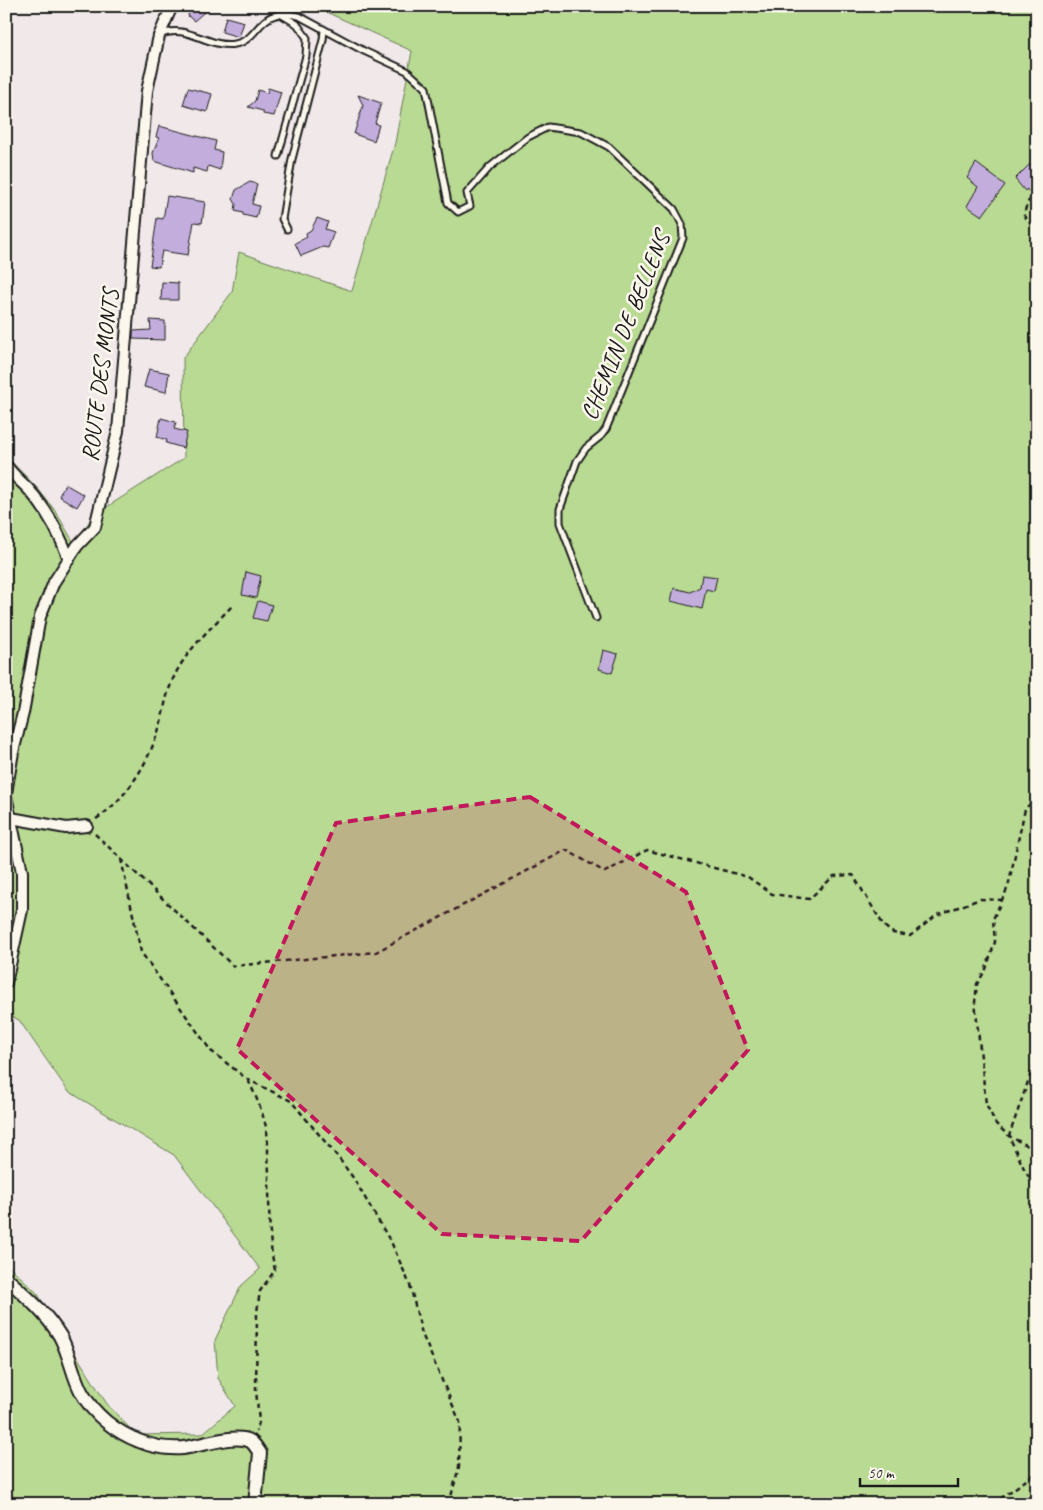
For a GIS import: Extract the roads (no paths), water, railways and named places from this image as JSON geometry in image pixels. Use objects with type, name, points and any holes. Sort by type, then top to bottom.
[{"type":"street","name":"ROUTE DES MONTS","points":[[6,982],[22,910],[22,872],[6,795],[13,752],[23,713],[40,617],[54,582],[68,559],[77,546],[95,527],[118,431],[146,91],[159,36],[172,6]]},
{"type":"street","points":[[6,465],[10,472],[32,492],[58,532],[68,559]]},
{"type":"street","points":[[11,818],[66,828],[86,826]]},
{"type":"street","points":[[6,1278],[39,1307],[59,1335],[67,1349],[82,1393],[96,1412],[110,1425],[138,1441],[152,1446],[186,1447],[240,1438],[252,1442],[260,1453],[255,1504]]},
{"type":"lane","name":"CHEMIN DE BELLENS","points":[[274,16],[288,13],[298,16],[407,71],[426,88],[448,203],[458,212],[470,206],[467,193],[490,167],[528,137],[548,127],[580,132],[610,147],[674,209],[682,224],[683,238],[606,428],[601,436],[586,448],[577,461],[560,509],[560,523],[596,618]]},
{"type":"lane","points":[[159,36],[169,31],[184,32],[228,45],[245,41],[264,20],[274,16],[282,15],[297,24],[307,38],[306,56],[278,156]]},
{"type":"lane","points":[[287,229],[282,219],[292,159],[324,30]]}]
